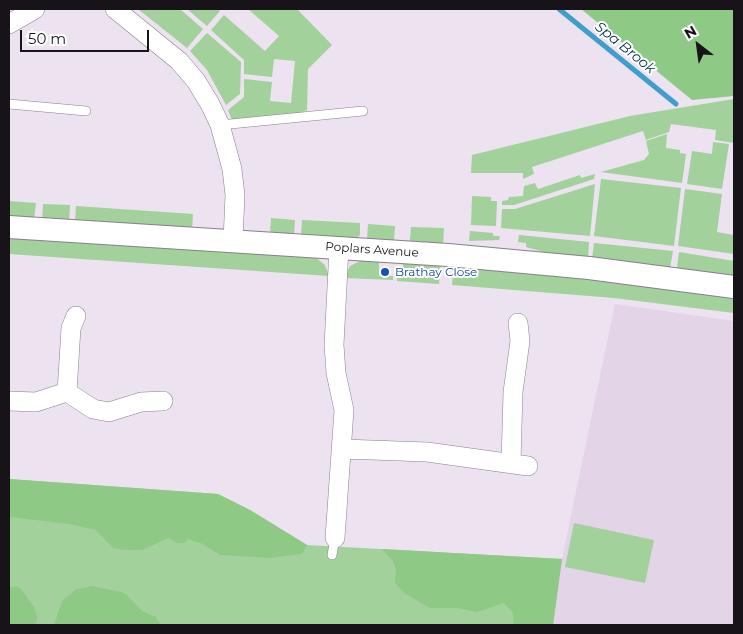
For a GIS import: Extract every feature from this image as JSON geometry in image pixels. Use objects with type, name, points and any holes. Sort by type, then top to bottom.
[{"type":"street","points":[[9,24],[35,9]]},
{"type":"street","points":[[115,9],[168,51],[188,70],[204,92],[220,125],[234,182],[233,241]]},
{"type":"street","name":"Poplars Avenue","points":[[9,227],[448,255],[589,268],[734,286]]},
{"type":"street","points":[[333,542],[344,410],[336,373],[334,345],[339,248]]},
{"type":"street","points":[[68,392],[71,328],[76,316]]},
{"type":"street","points":[[342,450],[427,452],[519,464],[513,392],[520,341],[517,320]]},
{"type":"street","points":[[9,401],[36,402],[68,392],[101,412],[116,411],[140,402],[167,401]]},
{"type":"lane","points":[[9,104],[86,111]]},
{"type":"lane","points":[[220,125],[363,112]]},
{"type":"shaded area","points":[[615,304],[734,321],[734,625],[553,625],[562,559]]},
{"type":"green space","points":[[138,9],[180,9],[203,29],[187,48]]},
{"type":"green space","points":[[187,9],[217,9],[220,11],[207,26]]},
{"type":"green space","points":[[248,9],[297,9],[332,45],[308,69],[307,110],[297,115],[232,120],[228,110],[244,97],[244,79],[272,82],[270,101],[291,103],[295,61],[274,59],[272,77],[244,74],[244,60],[211,30],[224,15],[265,51],[279,36]]},
{"type":"green space","points":[[581,9],[734,9],[734,96],[692,100]]},
{"type":"green space","points":[[207,33],[241,62],[240,94],[226,105],[207,70],[190,51]]},
{"type":"green space","points":[[734,99],[734,143],[715,140],[716,130],[671,124],[669,132],[646,140],[643,131],[532,167],[534,174],[523,179],[523,173],[471,173],[472,155],[630,116]]},
{"type":"green space","points":[[667,134],[666,148],[680,150],[680,153],[686,154],[682,183],[601,172],[644,160],[649,154],[646,141]]},
{"type":"green space","points":[[713,142],[729,144],[722,189],[687,184],[692,151],[712,154]]},
{"type":"green space","points":[[595,174],[594,179],[514,205],[502,205],[502,201],[508,200],[509,197],[523,196],[524,186],[535,183],[538,189],[580,175],[581,178]]},
{"type":"green space","points":[[601,179],[681,188],[674,246],[594,236]]},
{"type":"green space","points":[[595,184],[590,236],[501,228],[502,209],[515,209]]},
{"type":"green space","points":[[685,189],[722,194],[717,232],[734,235],[734,254],[678,246]]},
{"type":"green space","points":[[472,196],[491,197],[491,201],[497,201],[496,226],[471,225]]},
{"type":"green space","points":[[9,201],[36,203],[34,220],[9,218]]},
{"type":"green space","points":[[43,204],[70,205],[69,222],[42,221]]},
{"type":"green space","points":[[76,206],[193,214],[192,231],[75,223]]},
{"type":"green space","points":[[271,218],[295,220],[294,237],[270,235]]},
{"type":"green space","points":[[302,220],[360,223],[360,235],[356,239],[301,236]]},
{"type":"green space","points":[[368,224],[395,226],[394,242],[367,240]]},
{"type":"green space","points":[[411,227],[444,228],[443,245],[413,244],[410,240]]},
{"type":"green space","points":[[470,231],[493,233],[493,236],[500,236],[499,240],[469,241]]},
{"type":"green space","points":[[519,235],[589,242],[588,259],[561,257],[526,247],[526,243],[518,242]]},
{"type":"green space","points":[[9,236],[315,257],[325,265],[329,276],[9,254]]},
{"type":"green space","points":[[594,243],[673,251],[670,268],[592,259]]},
{"type":"green space","points":[[679,252],[734,261],[734,277],[677,268]]},
{"type":"green space","points":[[362,260],[379,260],[379,276],[393,276],[393,280],[344,278],[350,266]]},
{"type":"green space","points":[[403,261],[441,262],[439,284],[397,281],[398,266],[403,266]]},
{"type":"green space","points":[[454,263],[734,296],[734,313],[614,298],[452,285]]},
{"type":"green space","points":[[9,479],[218,494],[250,510],[307,545],[562,559],[553,625],[9,625]]},
{"type":"green space","points":[[9,479],[218,494],[250,510],[307,545],[302,554],[269,558],[220,555],[203,544],[188,539],[184,543],[177,543],[168,538],[142,550],[113,548],[96,530],[70,524],[9,517]]},
{"type":"green space","points":[[574,523],[654,540],[645,583],[565,567]]},
{"type":"green space","points":[[382,549],[562,559],[553,625],[514,625],[513,613],[504,603],[477,612],[457,608],[430,608],[404,593],[395,583],[396,569],[393,561]]},
{"type":"green space","points":[[16,586],[21,589],[34,607],[37,617],[36,625],[9,625],[9,588]]},
{"type":"green space","points":[[91,586],[127,595],[142,611],[156,617],[161,625],[54,625],[62,601],[75,590]]},
{"type":"waterway","name":"Spa Brook","points":[[559,9],[676,104]]},
{"type":"place","name":"Brathay Close","points":[[385,272]]}]
